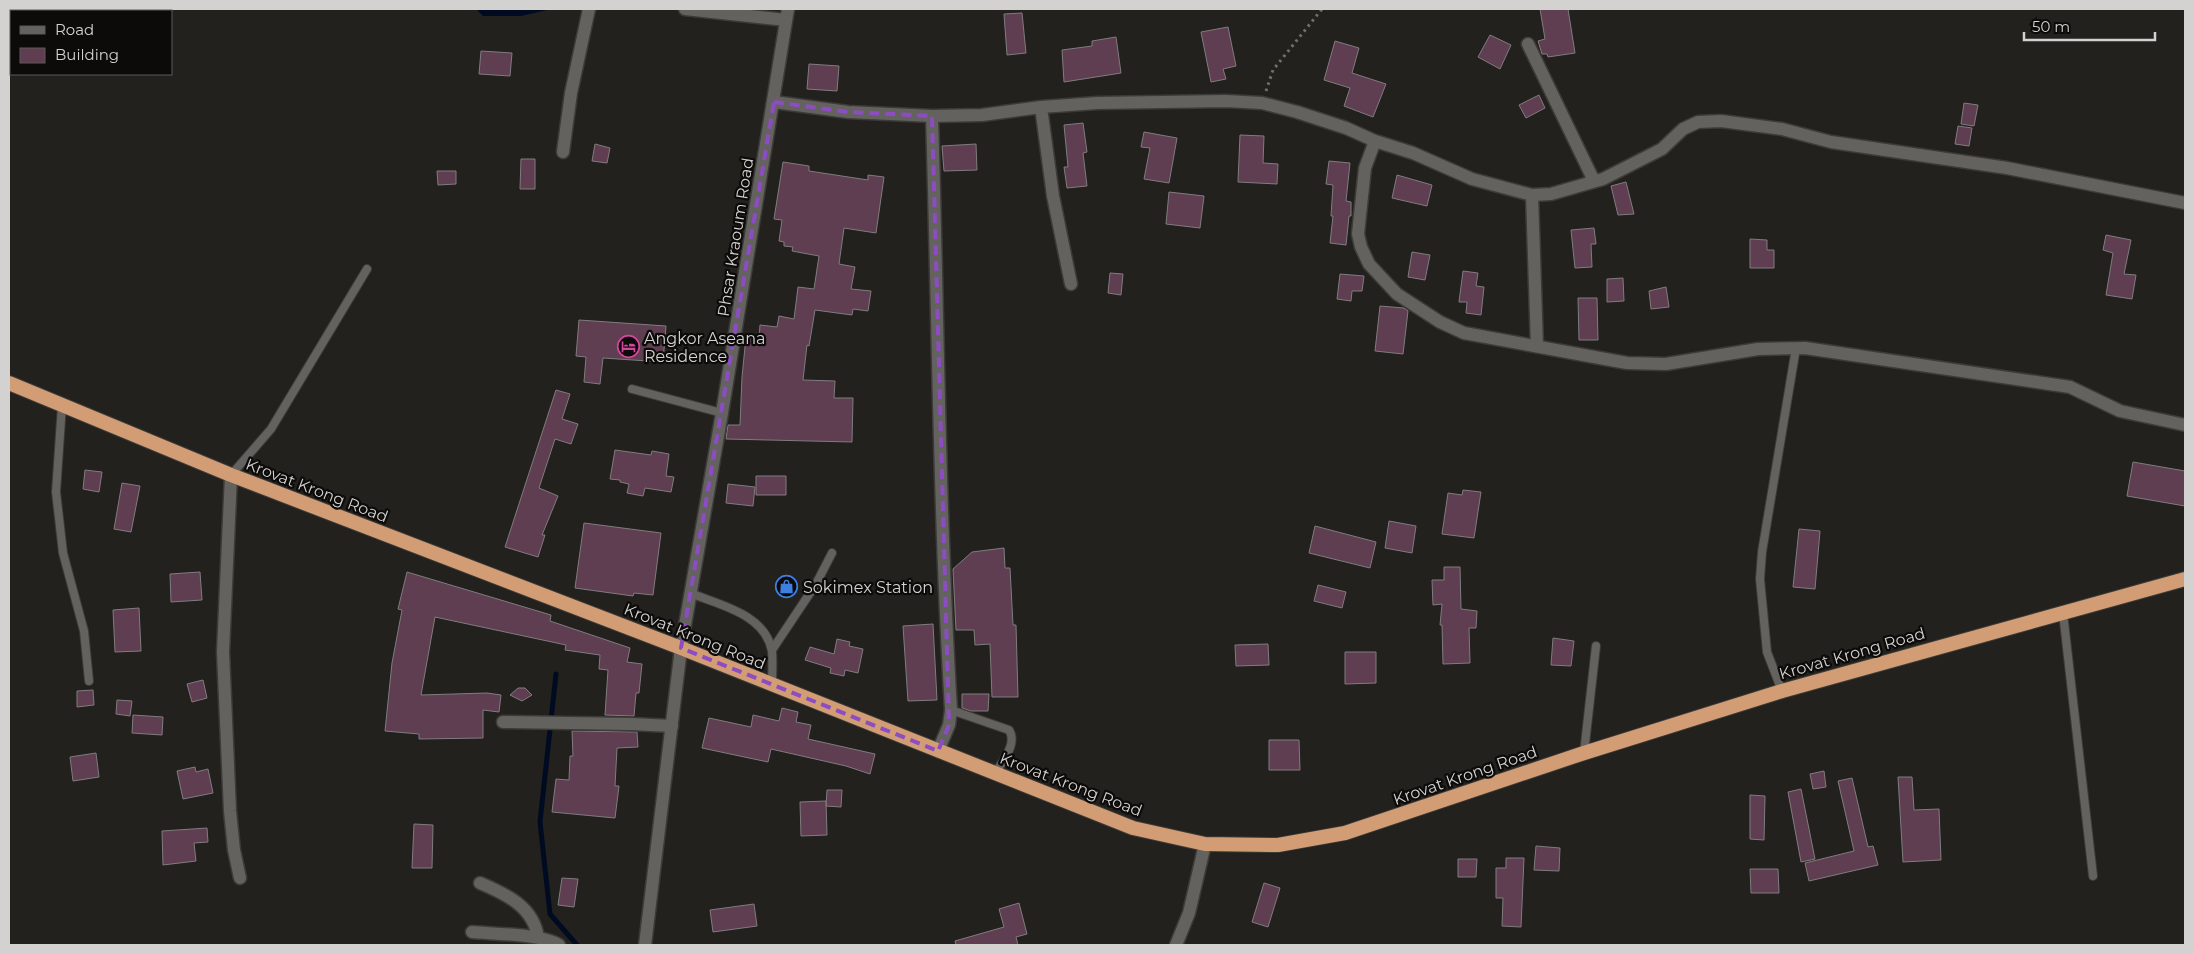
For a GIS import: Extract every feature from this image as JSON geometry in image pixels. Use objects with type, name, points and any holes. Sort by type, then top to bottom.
[{"type":"highway","name":"Krovat Krong Road","points":[[9,383],[231,476],[681,648],[772,686],[1133,828],[1205,844],[1278,845],[1345,833],[1584,753],[1782,690],[2185,579]]},
{"type":"street","points":[[564,152],[571,93],[589,9]]},
{"type":"street","points":[[686,9],[787,14]]},
{"type":"street","name":"Phsar Kraoum Road","points":[[645,945],[681,648],[774,102],[787,14]]},
{"type":"street","points":[[1528,44],[1594,182]]},
{"type":"street","points":[[774,102],[848,112],[932,116],[982,115],[1041,107],[1144,102],[1226,101],[1262,103],[1346,128],[1375,141],[1413,153],[1472,179],[1532,195],[1551,194],[1594,182],[1662,149],[1683,129],[1698,122],[1721,121],[1782,129],[1831,142],[2007,168],[2121,188],[2185,203]]},
{"type":"street","points":[[1041,107],[1053,196],[1071,284]]},
{"type":"street","points":[[932,116],[938,296],[943,586],[951,710],[949,725],[938,750]]},
{"type":"street","points":[[1375,141],[1365,168],[1358,234],[1369,264],[1397,294],[1440,322],[1464,333],[1627,363],[1666,364],[1758,349],[1815,349],[2070,387],[2120,411],[2185,425]]},
{"type":"street","points":[[1532,195],[1537,346]]},
{"type":"street","points":[[231,476],[223,652],[230,811],[234,850],[240,878]]},
{"type":"street","points":[[504,722],[672,726]]},
{"type":"street","points":[[1176,945],[1189,913],[1205,844]]},
{"type":"street","points":[[480,883],[506,894],[531,916],[536,924],[538,938]]},
{"type":"street","points":[[472,932],[552,940],[560,945]]},
{"type":"lane","points":[[231,476],[271,429],[366,270]]},
{"type":"lane","points":[[1782,690],[1767,652],[1760,579],[1762,552],[1796,348]]},
{"type":"lane","points":[[632,389],[722,413]]},
{"type":"lane","points":[[62,405],[56,492],[63,553],[84,631],[89,681]]},
{"type":"lane","points":[[772,650],[816,584],[832,554]]},
{"type":"lane","points":[[690,593],[746,616],[759,625],[772,650],[772,686]]},
{"type":"lane","points":[[2063,613],[2093,876]]},
{"type":"lane","points":[[1584,753],[1596,646]]},
{"type":"lane","points":[[951,710],[1009,730],[1013,736],[1013,742],[995,774]]},
{"type":"path","points":[[1262,103],[1273,70],[1322,9]]},
{"type":"highlighted area","points":[[774,102],[848,112],[932,116],[949,725],[938,751],[681,648]]},
{"type":"water","points":[[476,9],[552,9],[521,16],[483,16]]},
{"type":"building","points":[[1540,9],[1568,9],[1575,53],[1548,57],[1547,54],[1542,54],[1538,41],[1545,39]]},
{"type":"building","points":[[1022,13],[1026,53],[1007,55],[1004,14]]},
{"type":"building","points":[[1228,27],[1236,66],[1223,69],[1226,79],[1211,82],[1201,32]]},
{"type":"building","points":[[1490,35],[1511,45],[1500,69],[1478,57]]},
{"type":"building","points":[[1116,37],[1121,73],[1064,82],[1062,50],[1092,46],[1092,41]]},
{"type":"building","points":[[1335,41],[1359,48],[1352,73],[1386,84],[1373,117],[1344,106],[1350,88],[1324,80]]},
{"type":"building","points":[[481,51],[512,53],[510,76],[479,74]]},
{"type":"building","points":[[809,64],[839,66],[837,91],[807,89]]},
{"type":"building","points":[[1539,95],[1545,108],[1526,118],[1519,105]]},
{"type":"building","points":[[1964,103],[1978,105],[1974,126],[1961,124]]},
{"type":"building","points":[[1083,123],[1087,152],[1083,153],[1087,186],[1067,188],[1064,167],[1068,167],[1064,125]]},
{"type":"building","points":[[1958,126],[1972,128],[1969,146],[1955,144]]},
{"type":"building","points":[[1144,132],[1177,138],[1169,183],[1144,179],[1150,148],[1141,147]]},
{"type":"building","points":[[1240,135],[1264,136],[1263,163],[1278,164],[1277,184],[1238,182]]},
{"type":"building","points":[[595,144],[610,148],[607,163],[592,161]]},
{"type":"building","points":[[976,144],[977,170],[944,171],[942,146]]},
{"type":"building","points":[[521,159],[535,159],[535,189],[520,189]]},
{"type":"building","points":[[1329,161],[1350,163],[1346,201],[1351,202],[1351,216],[1349,216],[1346,245],[1330,243],[1333,216],[1331,216],[1333,185],[1326,184]]},
{"type":"building","points":[[783,162],[809,166],[809,171],[868,180],[868,175],[884,177],[876,233],[844,228],[839,264],[855,267],[851,289],[871,291],[868,311],[853,309],[852,315],[815,310],[809,346],[807,345],[803,380],[835,381],[834,398],[853,398],[852,442],[726,439],[728,425],[740,425],[746,337],[759,338],[760,325],[777,327],[779,316],[794,319],[798,287],[814,289],[819,256],[792,251],[793,247],[784,246],[784,242],[779,241],[782,220],[774,219]]},
{"type":"building","points":[[437,171],[456,171],[456,184],[438,185]]},
{"type":"building","points":[[1397,175],[1432,185],[1427,206],[1392,198]]},
{"type":"building","points":[[1626,182],[1634,214],[1618,215],[1611,186]]},
{"type":"building","points":[[1169,192],[1204,196],[1200,228],[1166,224]]},
{"type":"building","points":[[1594,228],[1596,244],[1591,244],[1592,267],[1575,268],[1571,230]]},
{"type":"building","points":[[2106,235],[2131,240],[2124,274],[2136,275],[2132,299],[2106,295],[2113,253],[2103,250]]},
{"type":"building","points":[[1750,239],[1767,240],[1767,250],[1774,250],[1774,268],[1750,268]]},
{"type":"building","points":[[1412,252],[1430,255],[1425,280],[1408,277]]},
{"type":"building","points":[[1463,271],[1478,273],[1476,286],[1484,287],[1481,315],[1466,313],[1467,302],[1459,302]]},
{"type":"building","points":[[1110,273],[1123,274],[1121,295],[1108,293]]},
{"type":"building","points":[[1340,274],[1364,276],[1362,291],[1352,291],[1351,301],[1337,299]]},
{"type":"building","points":[[1623,278],[1624,301],[1607,302],[1607,279]]},
{"type":"building","points":[[1666,287],[1669,307],[1651,309],[1649,291]]},
{"type":"building","points":[[1578,298],[1597,298],[1598,340],[1579,340]]},
{"type":"building","points":[[1380,306],[1404,308],[1408,311],[1403,354],[1375,351]]},
{"type":"building","points":[[579,320],[666,326],[663,362],[603,358],[600,384],[584,382],[586,357],[576,356]]},
{"type":"building","points":[[556,390],[570,394],[562,419],[578,424],[571,444],[555,439],[539,488],[558,496],[542,535],[545,535],[538,557],[505,547]]},
{"type":"building","points":[[615,450],[651,455],[652,451],[669,454],[666,476],[674,477],[671,492],[645,488],[643,496],[627,493],[629,484],[620,482],[620,480],[610,479]]},
{"type":"building","points":[[2133,462],[2185,471],[2185,506],[2127,496]]},
{"type":"building","points":[[85,470],[102,472],[99,492],[83,489]]},
{"type":"building","points":[[756,476],[786,476],[786,495],[756,495]]},
{"type":"building","points":[[122,483],[140,486],[131,532],[114,529]]},
{"type":"building","points":[[728,484],[755,487],[753,506],[726,503]]},
{"type":"building","points":[[1463,490],[1481,492],[1474,538],[1442,534],[1448,493],[1462,495]]},
{"type":"building","points":[[1389,521],[1416,526],[1412,553],[1385,548]]},
{"type":"building","points":[[584,523],[661,533],[653,595],[634,593],[633,596],[575,588]]},
{"type":"building","points":[[1315,526],[1376,542],[1370,568],[1309,553]]},
{"type":"building","points":[[1799,529],[1820,531],[1815,589],[1793,587]]},
{"type":"building","points":[[1004,548],[1005,568],[1010,568],[1013,625],[1016,625],[1018,697],[992,697],[990,644],[975,645],[974,630],[956,630],[953,569],[972,552]]},
{"type":"building","points":[[1444,567],[1460,567],[1461,609],[1477,611],[1476,628],[1469,628],[1470,663],[1443,664],[1442,625],[1440,625],[1442,604],[1433,605],[1432,580],[1444,580]]},
{"type":"building","points":[[200,572],[202,600],[171,602],[170,574]]},
{"type":"building","points":[[407,572],[551,615],[550,621],[630,648],[627,662],[642,664],[639,693],[636,693],[634,716],[605,715],[608,670],[599,669],[600,655],[565,650],[566,645],[435,617],[421,695],[487,693],[501,695],[499,712],[483,710],[483,738],[419,739],[419,734],[385,731],[392,663],[402,610],[398,609]]},
{"type":"building","points":[[1318,585],[1346,592],[1342,608],[1314,601]]},
{"type":"building","points":[[139,608],[141,651],[115,652],[113,610]]},
{"type":"building","points":[[933,624],[937,700],[908,701],[903,626]]},
{"type":"building","points":[[1553,638],[1574,641],[1571,666],[1551,665]]},
{"type":"building","points":[[837,639],[850,642],[849,646],[863,649],[858,673],[845,670],[844,676],[830,673],[831,668],[805,660],[810,647],[834,654]]},
{"type":"building","points":[[1268,644],[1269,665],[1236,666],[1235,645]]},
{"type":"building","points":[[1345,652],[1376,652],[1376,683],[1345,684]]},
{"type":"building","points":[[203,680],[207,698],[192,702],[187,684]]},
{"type":"building","points":[[518,688],[525,688],[532,695],[522,701],[510,695]]},
{"type":"building","points":[[93,690],[94,705],[77,707],[77,691]]},
{"type":"building","points":[[962,694],[989,694],[988,711],[971,711],[962,708]]},
{"type":"building","points":[[117,700],[132,701],[130,716],[116,714]]},
{"type":"building","points":[[782,708],[798,712],[796,722],[811,725],[808,739],[875,754],[870,774],[846,766],[771,749],[768,762],[702,748],[709,718],[751,727],[753,715],[779,721]]},
{"type":"building","points":[[133,715],[163,717],[162,735],[132,733]]},
{"type":"building","points":[[572,731],[637,732],[638,747],[617,748],[615,786],[619,786],[615,818],[552,812],[556,779],[569,780],[570,756],[573,756]]},
{"type":"building","points":[[1269,740],[1299,740],[1300,770],[1269,770]]},
{"type":"building","points":[[96,753],[99,777],[73,781],[70,757]]},
{"type":"building","points":[[195,767],[196,772],[208,769],[213,793],[183,799],[177,771]]},
{"type":"building","points":[[1824,771],[1826,787],[1813,789],[1810,774]]},
{"type":"building","points":[[1898,777],[1912,777],[1914,810],[1939,809],[1941,860],[1903,862]]},
{"type":"building","points":[[1852,778],[1868,847],[1873,846],[1878,865],[1809,881],[1805,863],[1854,851],[1838,781]]},
{"type":"building","points":[[1801,789],[1815,859],[1801,862],[1788,792]]},
{"type":"building","points":[[827,790],[842,790],[841,807],[826,806]]},
{"type":"building","points":[[1750,795],[1765,796],[1764,840],[1750,839]]},
{"type":"building","points":[[826,801],[827,835],[801,836],[800,802]]},
{"type":"building","points":[[414,824],[433,825],[432,868],[412,868]]},
{"type":"building","points":[[207,828],[208,842],[194,843],[196,861],[163,865],[162,831]]},
{"type":"building","points":[[1536,846],[1560,848],[1559,871],[1534,870]]},
{"type":"building","points":[[1506,858],[1524,858],[1521,927],[1502,926],[1503,898],[1496,898],[1496,868],[1506,868]]},
{"type":"building","points":[[1458,859],[1477,859],[1476,877],[1458,877]]},
{"type":"building","points":[[1750,869],[1778,869],[1779,893],[1751,893]]},
{"type":"building","points":[[562,878],[578,879],[574,907],[558,905]]},
{"type":"building","points":[[1264,883],[1280,888],[1268,927],[1252,922]]},
{"type":"building","points":[[1019,903],[1027,934],[1016,937],[1018,945],[956,945],[955,941],[1004,927],[999,909]]},
{"type":"building","points":[[754,904],[757,926],[713,932],[710,910]]},
{"type":"waterway","points":[[556,674],[540,822],[550,914],[577,945]]},
{"type":"place","name":"Angkor Aseana Residence","points":[[628,347]]},
{"type":"place","name":"Sokimex Station","points":[[787,587]]}]
